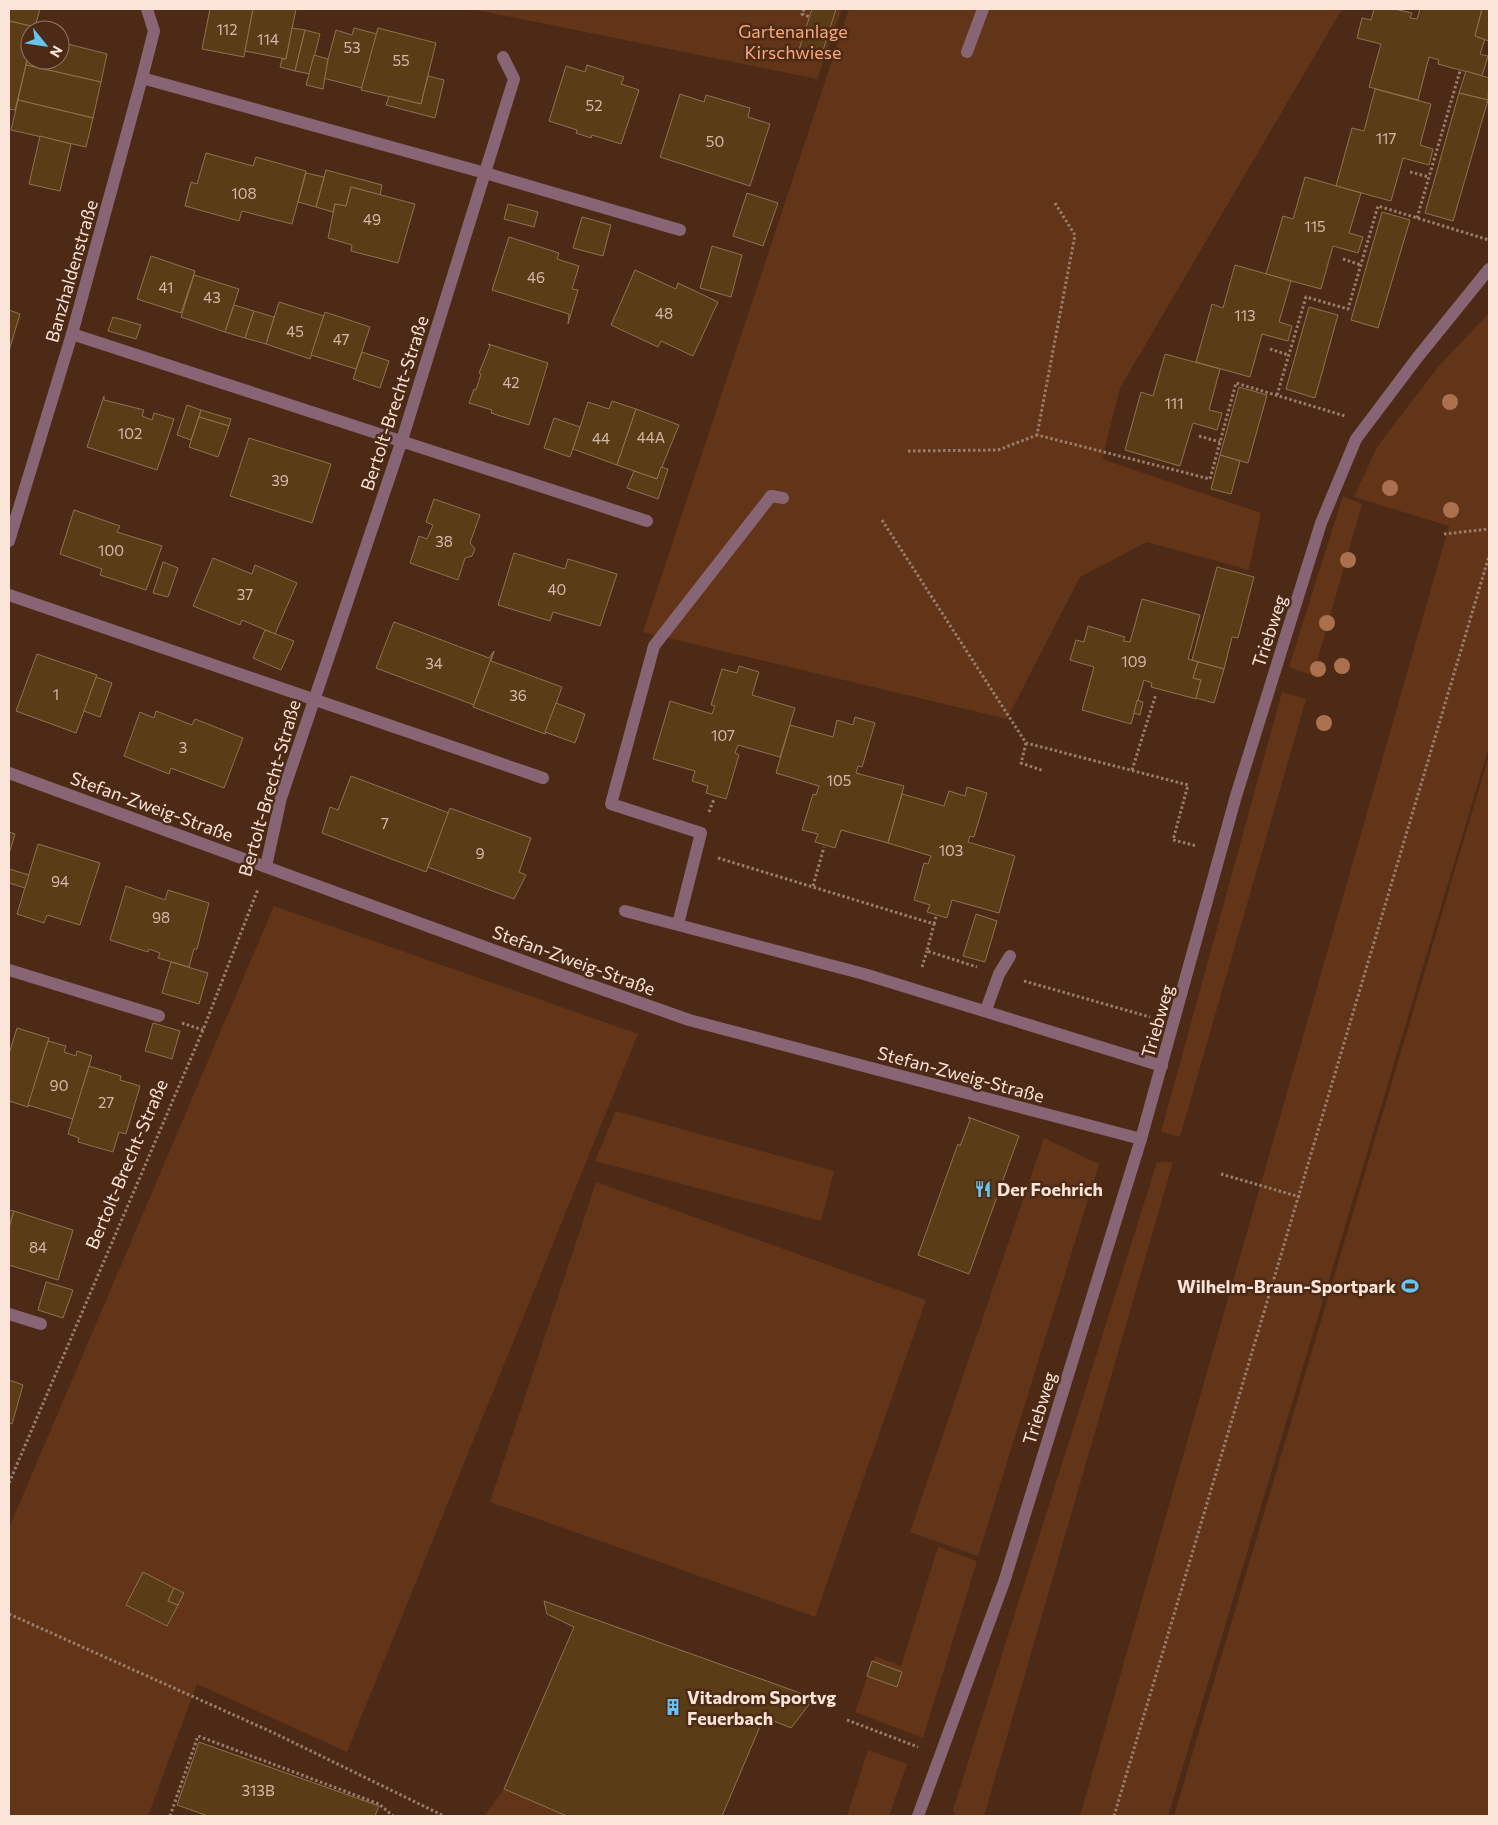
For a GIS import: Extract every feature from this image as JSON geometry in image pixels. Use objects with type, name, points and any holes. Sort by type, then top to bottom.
[{"type":"street","name":"Banzhaldenstraße","points":[[9,541],[72,334],[142,78],[154,30],[147,9]]},
{"type":"street","points":[[967,52],[983,9]]},
{"type":"street","name":"Bertolt-Brecht-Straße","points":[[266,866],[281,798],[402,440],[514,80],[503,57]]},
{"type":"street","points":[[142,78],[485,173],[680,230]]},
{"type":"street","name":"Triebweg","points":[[918,1816],[1004,1582],[1141,1139],[1175,1024],[1236,796],[1316,541],[1356,439],[1417,358],[1489,269]]},
{"type":"street","points":[[72,334],[646,521]]},
{"type":"street","points":[[678,924],[701,834],[612,804],[654,646],[771,496],[783,498]]},
{"type":"street","points":[[9,595],[313,702],[543,778]]},
{"type":"street","name":"Stefan-Zweig-Straße","points":[[9,773],[546,970],[689,1020],[1141,1139]]},
{"type":"street","points":[[626,911],[864,974],[986,1010],[1162,1066]]},
{"type":"street","points":[[986,1010],[999,974],[1010,956]]},
{"type":"street","points":[[9,970],[160,1016]]},
{"type":"street","points":[[9,1314],[41,1324]]},
{"type":"path","points":[[804,9],[802,14],[810,17]]},
{"type":"path","points":[[1417,218],[1460,72]]},
{"type":"path","points":[[1410,172],[1429,178]]},
{"type":"path","points":[[1037,435],[1075,235],[1055,203]]},
{"type":"path","points":[[1278,395],[1306,296],[1348,309],[1378,206],[1489,240]]},
{"type":"path","points":[[1343,259],[1361,265]]},
{"type":"path","points":[[1270,350],[1288,355]]},
{"type":"path","points":[[908,451],[998,450],[1037,435],[1210,479],[1236,383],[1368,424]]},
{"type":"path","points":[[1199,436],[1220,442]]},
{"type":"path","points":[[882,520],[1026,743],[1188,785],[1173,840]]},
{"type":"path","points":[[1444,534],[1489,529]]},
{"type":"path","points":[[1114,1816],[1300,1197],[1489,556]]},
{"type":"path","points":[[1132,770],[1156,694]]},
{"type":"path","points":[[1026,743],[1021,763],[1044,771]]},
{"type":"path","points":[[813,886],[824,848]]},
{"type":"path","points":[[696,851],[934,924]]},
{"type":"path","name":"Bertolt-Brecht-Straße","points":[[9,1483],[203,1030],[266,866]]},
{"type":"path","points":[[936,917],[927,951],[999,974],[1175,1024]]},
{"type":"path","points":[[1221,1174],[1300,1197]]},
{"type":"path","points":[[9,1614],[274,1733],[441,1816]]},
{"type":"path","points":[[847,1720],[940,1755]]},
{"type":"path","points":[[170,1816],[186,1775],[198,1736],[379,1804],[393,1816]]},
{"type":"green space","name":"Gartenanlage Kirschwiese","points":[[472,9],[842,9],[817,79]]},
{"type":"green space","points":[[849,9],[1342,9],[1120,388],[1102,459],[1261,513],[1249,570],[1147,542],[1080,577],[1007,719],[643,632]]},
{"type":"green space","points":[[1489,313],[1489,747],[1168,1816],[1080,1816],[1449,526],[1354,497],[1377,447],[1438,367]]},
{"type":"green space","points":[[1343,496],[1362,504],[1313,676],[1289,667]]},
{"type":"green space","points":[[1282,692],[1306,699],[1180,1137],[1161,1132]]},
{"type":"green space","name":"Wilhelm-Braun-Sportpark","points":[[1489,755],[1489,1816],[1174,1816]]},
{"type":"green space","points":[[274,906],[638,1034],[347,1752],[197,1684],[148,1816],[9,1816],[9,1528]]},
{"type":"green space","points":[[616,1111],[834,1171],[821,1221],[595,1161]]},
{"type":"green space","points":[[1044,1138],[1099,1164],[978,1556],[910,1532]]},
{"type":"green space","points":[[1157,1162],[1173,1162],[984,1816],[956,1816],[953,1810]]},
{"type":"green space","points":[[596,1182],[926,1300],[815,1617],[490,1502]]},
{"type":"green space","points":[[938,1547],[977,1561],[923,1738],[855,1712],[875,1656],[901,1666]]},
{"type":"green space","points":[[868,1750],[907,1764],[889,1816],[847,1816]]},
{"type":"green space","points":[[504,1789],[567,1816],[484,1816]]},
{"type":"building","points":[[9,9],[40,9],[37,20],[20,20],[20,24],[9,21]]},
{"type":"building","points":[[210,9],[253,9],[244,57],[202,49]]},
{"type":"building","points":[[253,9],[296,9],[286,59],[245,51]]},
{"type":"building","points":[[812,9],[836,9],[820,60],[798,53]]},
{"type":"building","points":[[1374,9],[1394,9],[1412,13],[1410,18],[1417,19],[1420,9],[1482,9],[1475,36],[1485,39],[1480,54],[1488,56],[1482,76],[1438,64],[1439,60],[1429,57],[1418,100],[1369,87],[1381,44],[1357,38],[1362,18],[1371,20]]},
{"type":"building","points":[[1482,9],[1489,9],[1489,41],[1475,36]]},
{"type":"building","points":[[9,21],[20,24],[20,70],[25,70],[15,110],[9,109]]},
{"type":"building","points":[[292,28],[305,30],[295,71],[280,67],[282,59],[286,59]]},
{"type":"building","points":[[354,28],[377,34],[362,88],[323,78],[336,30],[352,35]]},
{"type":"building","points":[[378,28],[436,43],[421,104],[361,90]]},
{"type":"building","points":[[305,30],[320,34],[310,74],[295,71]]},
{"type":"building","points":[[70,45],[107,54],[101,82],[48,70],[70,70]]},
{"type":"building","points":[[314,55],[328,59],[323,89],[306,85]]},
{"type":"building","points":[[587,65],[624,77],[621,84],[639,90],[621,144],[592,135],[591,138],[576,133],[577,130],[549,121],[566,66],[585,72]]},
{"type":"building","points":[[25,70],[48,70],[101,82],[93,118],[18,100]]},
{"type":"building","points":[[1466,71],[1489,78],[1488,100],[1459,93]]},
{"type":"building","points":[[428,76],[444,80],[435,118],[386,105],[389,96],[421,104]]},
{"type":"building","points":[[1375,89],[1431,104],[1420,145],[1433,149],[1429,165],[1403,158],[1391,201],[1336,186],[1352,128],[1364,131]]},
{"type":"building","points":[[1459,93],[1488,100],[1453,221],[1425,213]]},
{"type":"building","points":[[680,94],[704,102],[706,95],[750,108],[748,117],[770,124],[750,186],[660,157]]},
{"type":"building","points":[[18,100],[93,118],[86,147],[11,130]]},
{"type":"building","points":[[40,136],[71,144],[60,191],[29,184]]},
{"type":"building","points":[[206,153],[253,166],[256,157],[306,171],[292,224],[242,211],[239,221],[185,206],[191,182],[197,184]]},
{"type":"building","points":[[326,170],[382,185],[380,195],[351,187],[346,206],[335,204],[333,212],[316,207]]},
{"type":"building","points":[[306,173],[324,177],[316,207],[298,202]]},
{"type":"building","points":[[1305,177],[1361,193],[1349,233],[1363,237],[1358,253],[1333,246],[1321,289],[1266,274],[1283,216],[1293,219]]},
{"type":"building","points":[[351,187],[415,204],[398,263],[351,251],[352,245],[328,238],[335,204],[346,206]]},
{"type":"building","points":[[747,193],[778,203],[763,246],[733,236]]},
{"type":"building","points":[[508,204],[538,212],[534,227],[504,219]]},
{"type":"building","points":[[1382,212],[1410,220],[1378,328],[1351,320]]},
{"type":"building","points":[[582,217],[611,225],[603,256],[573,248]]},
{"type":"building","points":[[509,237],[559,253],[557,259],[579,266],[572,289],[578,290],[568,324],[569,314],[492,290]]},
{"type":"building","points":[[712,246],[742,255],[731,297],[700,288]]},
{"type":"building","points":[[151,256],[195,271],[181,313],[137,299]]},
{"type":"building","points":[[1235,265],[1291,281],[1279,322],[1292,326],[1288,341],[1262,334],[1250,377],[1196,362],[1212,304],[1223,308]]},
{"type":"building","points":[[635,270],[676,289],[678,283],[718,302],[693,356],[661,341],[658,347],[611,325]]},
{"type":"building","points":[[194,275],[239,289],[225,332],[181,317]]},
{"type":"building","points":[[279,302],[324,316],[310,359],[266,344]]},
{"type":"building","points":[[234,305],[254,311],[245,338],[225,332]]},
{"type":"building","points":[[1309,307],[1338,315],[1315,398],[1286,389]]},
{"type":"building","points":[[9,310],[20,314],[9,351]]},
{"type":"building","points":[[254,311],[274,317],[266,344],[245,338]]},
{"type":"building","points":[[325,312],[370,327],[356,369],[311,355]]},
{"type":"building","points":[[113,317],[141,325],[136,339],[108,331]]},
{"type":"building","points":[[488,344],[548,363],[529,425],[491,413],[492,410],[469,403],[474,389],[476,390],[481,374],[479,373],[490,346]]},
{"type":"building","points":[[362,352],[389,361],[380,388],[353,379]]},
{"type":"building","points":[[1165,354],[1220,369],[1209,410],[1222,413],[1217,430],[1193,423],[1180,466],[1125,450],[1141,392],[1153,396]]},
{"type":"building","points":[[1239,387],[1267,395],[1248,463],[1220,455]]},
{"type":"building","points":[[104,396],[104,400],[144,410],[142,416],[152,420],[154,413],[174,419],[157,470],[87,447]]},
{"type":"building","points":[[612,401],[636,409],[617,465],[573,449],[588,402],[609,409]]},
{"type":"building","points":[[187,405],[201,410],[191,440],[177,435]]},
{"type":"building","points":[[636,409],[679,425],[657,479],[617,465]]},
{"type":"building","points":[[201,410],[231,419],[229,426],[199,417]]},
{"type":"building","points":[[199,417],[229,426],[218,457],[189,447]]},
{"type":"building","points":[[554,418],[580,427],[570,457],[544,448]]},
{"type":"building","points":[[249,438],[331,464],[312,523],[230,496]]},
{"type":"building","points":[[1220,455],[1240,461],[1231,494],[1211,489]]},
{"type":"building","points":[[661,467],[668,469],[658,499],[627,488],[634,471],[657,479]]},
{"type":"building","points":[[434,499],[480,515],[470,543],[475,549],[472,556],[465,558],[458,580],[410,563],[419,536],[427,539],[433,525],[426,522]]},
{"type":"building","points":[[74,510],[120,526],[117,532],[162,546],[146,590],[100,575],[102,569],[60,554]]},
{"type":"building","points":[[514,553],[565,569],[568,559],[617,574],[600,626],[553,612],[550,621],[498,605]]},
{"type":"building","points":[[213,558],[252,574],[255,565],[297,583],[275,634],[242,620],[240,625],[193,606]]},
{"type":"building","points":[[163,562],[178,568],[168,597],[153,593]]},
{"type":"building","points":[[1217,567],[1254,577],[1238,638],[1232,637],[1224,669],[1192,660]]},
{"type":"building","points":[[1142,599],[1200,615],[1188,659],[1198,662],[1193,678],[1201,680],[1196,699],[1151,687],[1152,683],[1144,680],[1131,724],[1082,710],[1094,667],[1070,660],[1076,640],[1084,642],[1088,626],[1125,637],[1123,641],[1130,642]]},
{"type":"building","points":[[394,622],[489,658],[494,651],[474,705],[376,668]]},
{"type":"building","points":[[265,630],[294,641],[281,670],[253,658]]},
{"type":"building","points":[[494,651],[491,661],[562,687],[545,734],[473,707]]},
{"type":"building","points":[[37,654],[97,675],[76,733],[16,711]]},
{"type":"building","points":[[1198,662],[1224,669],[1214,703],[1196,698],[1201,680],[1193,678]]},
{"type":"building","points":[[739,666],[759,672],[752,695],[795,708],[780,757],[738,745],[735,753],[739,755],[726,799],[706,793],[708,786],[692,781],[695,771],[653,759],[670,701],[712,714],[715,706],[711,705],[722,669],[737,673]]},
{"type":"building","points":[[96,677],[112,683],[100,717],[84,711]]},
{"type":"building","points":[[1137,700],[1143,702],[1140,715],[1134,713]]},
{"type":"building","points":[[556,703],[585,714],[575,743],[545,732]]},
{"type":"building","points":[[156,711],[192,725],[195,719],[243,738],[224,788],[171,768],[169,774],[124,756],[140,712],[154,718]]},
{"type":"building","points":[[855,717],[875,723],[862,767],[858,766],[856,773],[904,786],[888,843],[841,830],[835,848],[815,842],[818,834],[802,830],[813,794],[816,795],[819,786],[776,773],[790,725],[833,737],[837,720],[853,725]]},
{"type":"building","points":[[351,776],[449,813],[426,872],[322,833],[330,807],[338,810]]},
{"type":"building","points":[[967,787],[987,793],[974,837],[970,836],[968,842],[1015,856],[999,913],[952,900],[947,918],[927,912],[930,905],[914,900],[924,863],[928,864],[931,856],[888,843],[902,794],[944,806],[949,791],[965,796]]},
{"type":"building","points":[[450,808],[531,838],[519,872],[526,875],[514,899],[428,867]]},
{"type":"building","points":[[9,832],[15,834],[9,854]]},
{"type":"building","points":[[38,844],[100,863],[80,925],[47,915],[44,923],[17,914]]},
{"type":"building","points":[[9,869],[29,875],[25,888],[9,883]]},
{"type":"building","points":[[126,886],[165,900],[168,890],[209,903],[197,949],[194,949],[189,967],[158,958],[160,953],[149,949],[148,952],[110,940]]},
{"type":"building","points":[[976,914],[997,921],[985,962],[963,956]]},
{"type":"building","points":[[171,962],[208,973],[199,1004],[162,993]]},
{"type":"building","points":[[153,1023],[180,1031],[172,1059],[145,1051]]},
{"type":"building","points":[[17,1028],[49,1038],[28,1107],[9,1101],[9,1054]]},
{"type":"building","points":[[48,1041],[66,1046],[64,1052],[76,1056],[77,1051],[92,1056],[73,1119],[28,1105]]},
{"type":"building","points":[[89,1066],[121,1076],[120,1080],[140,1086],[126,1134],[119,1132],[113,1152],[78,1142],[79,1138],[68,1134]]},
{"type":"building","points":[[968,1117],[1019,1136],[969,1274],[918,1255],[958,1144],[960,1146],[970,1120]]},
{"type":"building","points":[[9,1210],[14,1211],[9,1228]]},
{"type":"building","points":[[14,1211],[73,1230],[58,1280],[9,1265],[9,1228]]},
{"type":"building","points":[[46,1282],[73,1290],[63,1318],[38,1310]]},
{"type":"building","points":[[9,1380],[23,1385],[12,1424],[9,1423]]},
{"type":"building","points":[[143,1572],[174,1588],[168,1601],[178,1605],[167,1626],[126,1605]]},
{"type":"building","points":[[174,1588],[184,1593],[178,1605],[168,1601]]},
{"type":"building","name":"Vitadrom Sportvg Feuerbach","points":[[544,1601],[814,1698],[791,1728],[764,1717],[722,1816],[567,1816],[504,1789],[574,1627],[547,1614]]},
{"type":"building","points":[[872,1661],[902,1672],[897,1687],[867,1676]]},
{"type":"building","points":[[199,1742],[379,1806],[375,1816],[208,1816],[177,1805]]},
{"type":"place","name":"Der Foehrich","points":[[983,1189]]},
{"type":"place","name":"Wilhelm-Braun-Sportpark","points":[[1410,1286]]},
{"type":"place","name":"Vitadrom Sportvg Feuerbach","points":[[673,1707]]}]
